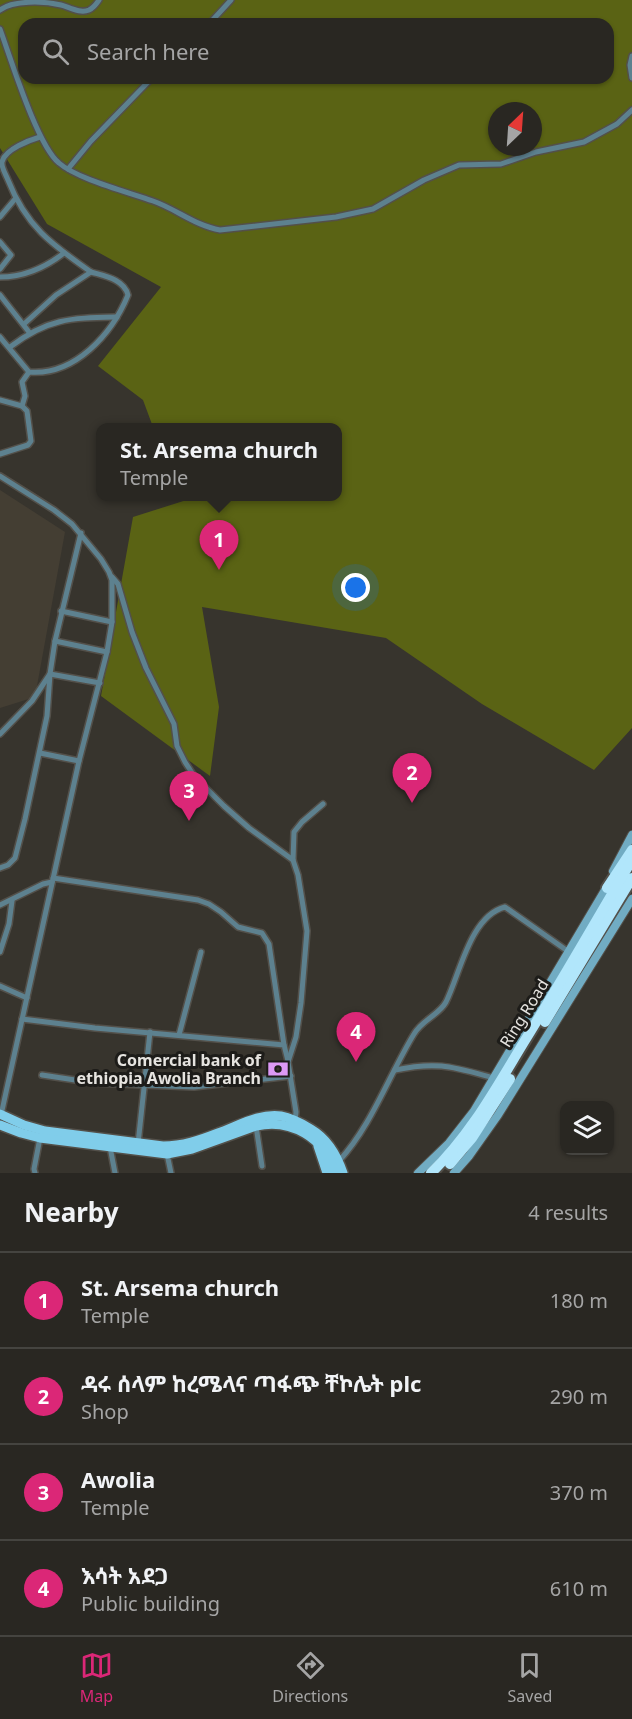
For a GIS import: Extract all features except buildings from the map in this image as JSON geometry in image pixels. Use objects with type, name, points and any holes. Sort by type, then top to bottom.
[{"type":"highway","points":[[607,888],[632,850]]},
{"type":"highway","name":"Ring Road","points":[[441,1173],[472,1138],[489,1113],[598,926],[632,860]]},
{"type":"highway","name":"Ring Road","points":[[431,1173],[457,1145],[478,1117],[598,926],[632,878]]},
{"type":"main road","points":[[418,1173],[449,1143],[474,1111],[607,888],[615,866],[632,835]]},
{"type":"main road","name":"Ring Road","points":[[454,1173],[498,1115],[632,899]]},
{"type":"main road","points":[[0,1115],[33,1128],[164,1146],[182,1145],[265,1117],[280,1116],[323,1138],[339,1161],[343,1173]]},
{"type":"main road","points":[[0,1125],[40,1138],[167,1154],[192,1149],[256,1126],[295,1124],[318,1143],[326,1153],[335,1173]]},
{"type":"main road","points":[[318,1143],[319,1154],[327,1173]]},
{"type":"street","points":[[0,10],[8,4],[31,0],[80,12],[88,11],[99,0]]},
{"type":"street","points":[[215,18],[231,0]]},
{"type":"street","points":[[0,29],[18,78]]},
{"type":"street","points":[[632,56],[632,78]]},
{"type":"street","points":[[20,84],[40,137],[54,158],[68,169],[157,203],[207,227],[220,230],[336,217],[373,209],[424,180],[459,165],[501,164],[536,152],[584,142],[617,124],[632,110]]},
{"type":"street","points":[[68,169],[91,141],[146,84]]},
{"type":"street","points":[[29,372],[45,372],[73,363],[97,344],[117,316],[128,295],[127,290],[114,280],[91,272],[38,231],[15,199],[2,162],[11,151],[25,142],[40,137]]},
{"type":"street","points":[[0,217],[15,199]]},
{"type":"street","points":[[0,243],[11,255],[0,269]]},
{"type":"street","points":[[0,277],[16,276],[44,266],[64,253]]},
{"type":"street","points":[[24,324],[56,294],[91,272]]},
{"type":"street","points":[[0,295],[29,332]]},
{"type":"street","points":[[10,347],[29,332],[64,320],[117,316]]},
{"type":"street","points":[[0,337],[29,372]]},
{"type":"street","points":[[22,406],[25,396],[22,382],[29,372]]},
{"type":"street","points":[[0,400],[22,406],[28,414],[30,444],[0,454]]},
{"type":"street","points":[[0,476],[54,510],[81,533],[101,559],[118,584],[132,632],[146,669],[174,724],[177,746],[185,762],[194,776],[224,806],[249,828],[293,860]]},
{"type":"street","points":[[0,868],[11,863],[16,855],[47,716],[50,674],[61,611],[81,533]]},
{"type":"street","points":[[0,1115],[107,652],[112,622],[111,576]]},
{"type":"street","points":[[61,611],[112,622]]},
{"type":"street","points":[[55,641],[107,652]]},
{"type":"street","points":[[50,674],[100,683]]},
{"type":"street","points":[[0,736],[32,701],[50,674]]},
{"type":"street","points":[[40,753],[80,761]]},
{"type":"street","points":[[288,1062],[296,1037],[301,1003],[307,931],[298,875],[293,860],[294,832],[323,804]]},
{"type":"street","points":[[0,898],[1,905],[53,880],[198,900],[221,912],[238,927],[262,933],[269,944],[284,1045],[291,1076],[295,1124]]},
{"type":"street","points":[[0,952],[9,924],[12,901]]},
{"type":"street","points":[[339,1161],[355,1141],[415,1032],[445,1004],[463,957],[476,932],[492,913],[505,907],[569,952]]},
{"type":"street","points":[[179,1035],[201,952]]},
{"type":"street","points":[[0,986],[27,998]]},
{"type":"street","points":[[22,1019],[284,1045]]},
{"type":"street","points":[[138,1144],[150,1032]]},
{"type":"street","points":[[395,1070],[415,1066],[445,1065],[494,1078]]},
{"type":"street","points":[[42,1075],[77,1081],[194,1087],[291,1076]]},
{"type":"street","points":[[256,1126],[262,1166]]},
{"type":"street","points":[[35,1173],[33,1169],[40,1138]]},
{"type":"street","points":[[110,1147],[115,1173]]},
{"type":"street","points":[[167,1154],[171,1173]]},
{"type":"shaded area","points":[[0,490],[65,532],[35,697],[0,708]]},
{"type":"green space","points":[[0,0],[632,0],[632,728],[594,770],[482,704],[386,638],[202,607],[219,707],[210,776],[101,696],[133,517],[183,501],[342,501],[342,423],[152,423],[143,400],[98,366],[161,287],[47,224],[0,148]]},
{"type":"place","name":"St. Arsema church","points":[[219,570]]},
{"type":"place","name":"ዳሩ ሰላም ከረሜላና ጣፋጭ ቸኮሌት plc","points":[[412,803]]},
{"type":"place","name":"Awolia","points":[[189,821]]},
{"type":"place","name":"እሳት አደጋ","points":[[356,1062]]},
{"type":"place","name":"Comercial bank of ethiopia Awolia Branch","points":[[278,1069]]}]
